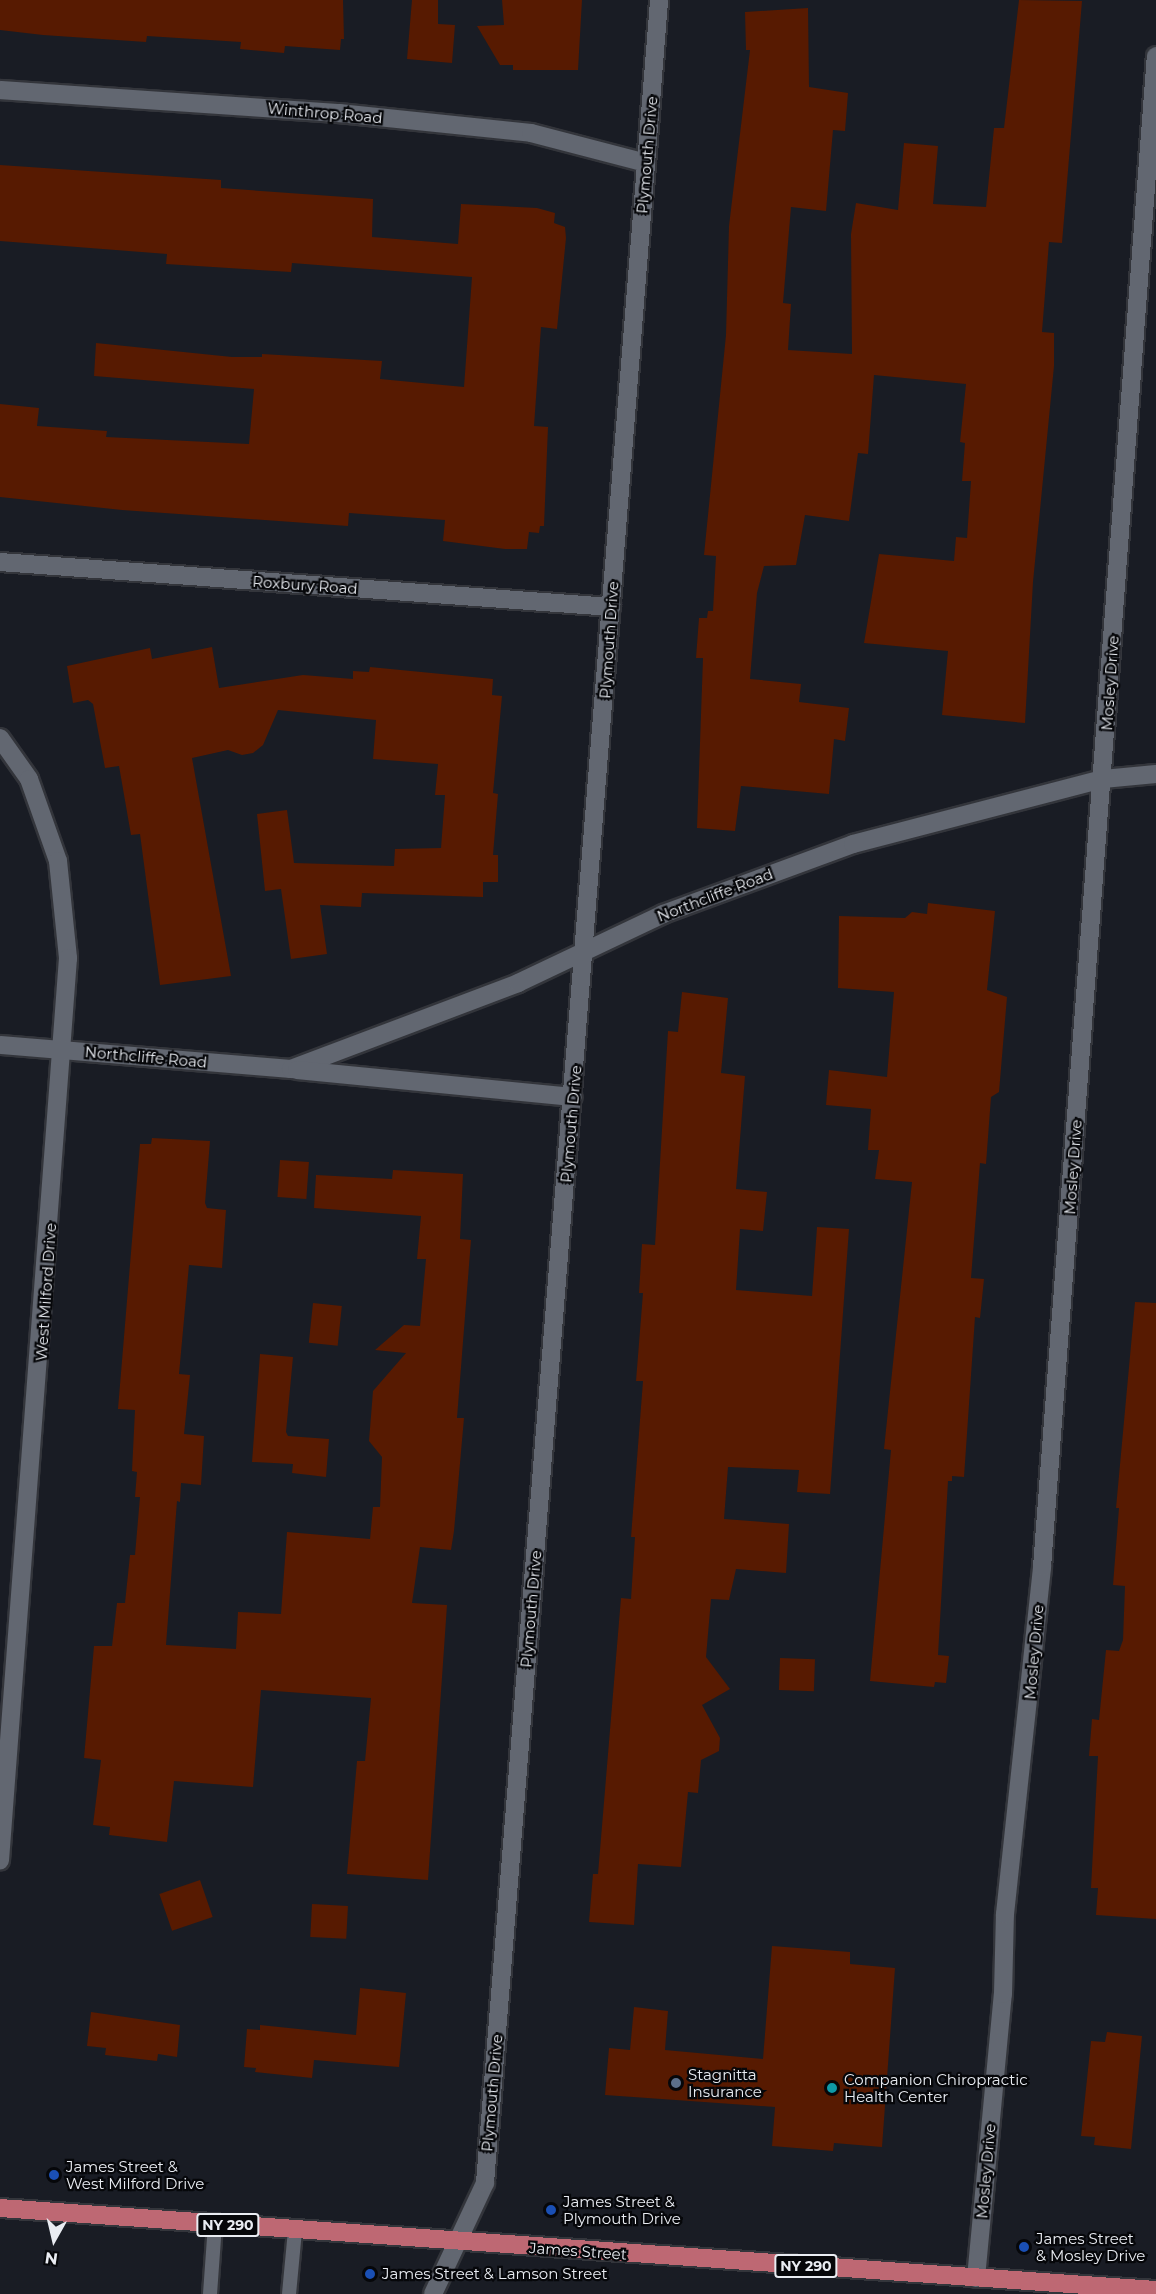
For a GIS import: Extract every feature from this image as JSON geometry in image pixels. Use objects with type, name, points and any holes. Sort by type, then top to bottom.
[{"type":"main road","name":"James Street","points":[[0,2208],[295,2231],[976,2278],[1081,2289],[1156,2290]]},
{"type":"street","name":"Plymouth Drive","points":[[433,2294],[484,2183],[585,950],[659,0]]},
{"type":"street","name":"Mosley Drive","points":[[976,2278],[1003,1994],[1005,1914],[1042,1567],[1156,56]]},
{"type":"street","name":"Winthrop Road","points":[[0,90],[339,113],[531,133],[646,163]]},
{"type":"street","name":"Roxbury Road","points":[[0,562],[611,607]]},
{"type":"street","name":"West Milford Drive","points":[[0,738],[29,779],[58,861],[68,958],[64,1050],[0,1860]]},
{"type":"street","name":"Northcliffe Road","points":[[291,1069],[518,983],[663,914],[853,844],[1103,779],[1156,774]]},
{"type":"street","name":"Northcliffe Road","points":[[0,1045],[291,1069],[573,1097]]},
{"type":"lane","points":[[210,2294],[215,2224]]},
{"type":"lane","points":[[289,2294],[295,2231]]},
{"type":"building","points":[[0,0],[343,0],[344,39],[341,39],[340,50],[285,46],[284,53],[240,49],[241,42],[147,36],[146,42],[43,35],[0,30]]},
{"type":"building","points":[[412,0],[438,0],[438,24],[455,25],[452,63],[407,59]]},
{"type":"building","points":[[502,0],[582,0],[578,70],[513,70],[513,65],[500,65],[477,26],[504,25]]},
{"type":"building","points":[[1019,0],[1082,1],[1062,243],[1049,242],[1042,332],[1054,333],[1054,366],[1033,582],[1025,723],[942,715],[948,651],[864,643],[879,554],[954,561],[956,537],[967,538],[971,481],[962,481],[965,443],[960,442],[966,384],[874,375],[868,454],[858,453],[849,521],[805,515],[796,565],[764,566],[757,593],[750,679],[801,684],[799,702],[849,708],[845,741],[834,739],[829,794],[741,786],[735,831],[697,828],[703,658],[696,658],[699,618],[707,618],[708,611],[713,611],[716,556],[704,555],[726,335],[729,226],[750,50],[746,50],[745,12],[808,8],[809,87],[848,93],[845,131],[833,130],[826,211],[791,207],[783,303],[791,304],[788,350],[852,354],[851,234],[856,203],[898,210],[904,143],[938,146],[933,204],[986,207],[994,128],[1004,128]]},
{"type":"building","points":[[0,165],[221,180],[221,188],[373,199],[372,237],[458,244],[461,204],[537,208],[555,213],[554,223],[565,227],[566,238],[557,329],[541,327],[534,426],[548,427],[544,526],[540,526],[539,533],[529,532],[527,549],[505,549],[443,541],[445,520],[349,513],[348,526],[122,510],[0,497],[0,404],[39,408],[37,426],[107,431],[106,437],[249,444],[254,389],[94,376],[96,343],[232,357],[262,357],[262,354],[382,361],[380,379],[464,387],[472,277],[292,263],[291,272],[166,264],[167,254],[0,241]]},
{"type":"building","points":[[212,647],[219,688],[303,675],[353,679],[353,671],[369,672],[370,667],[493,679],[492,695],[502,696],[493,793],[498,794],[493,855],[498,855],[498,882],[483,882],[483,897],[362,893],[361,907],[320,905],[327,954],[291,959],[281,889],[265,891],[257,814],[287,810],[294,863],[394,866],[395,849],[441,848],[445,795],[435,795],[438,764],[373,759],[376,720],[278,710],[263,745],[253,753],[242,755],[228,750],[192,758],[231,976],[160,985],[140,834],[131,835],[119,766],[105,768],[93,704],[88,700],[73,703],[67,666],[150,648],[152,659]]},
{"type":"building","points":[[928,903],[995,911],[987,990],[1007,997],[999,1092],[991,1097],[986,1164],[980,1163],[971,1278],[984,1279],[980,1318],[975,1317],[964,1477],[952,1476],[952,1481],[948,1481],[938,1655],[949,1656],[946,1683],[935,1682],[934,1687],[870,1681],[891,1450],[884,1449],[912,1182],[875,1179],[879,1150],[868,1150],[871,1109],[826,1105],[829,1070],[887,1077],[894,992],[838,988],[839,916],[905,918],[912,912],[927,914]]},
{"type":"building","points":[[682,992],[728,998],[721,1073],[745,1076],[736,1189],[767,1192],[763,1231],[740,1229],[736,1290],[812,1296],[817,1227],[849,1229],[830,1494],[797,1492],[799,1470],[728,1467],[724,1519],[789,1524],[786,1573],[736,1569],[729,1600],[711,1599],[706,1657],[730,1689],[702,1705],[720,1738],[719,1751],[701,1760],[698,1793],[688,1792],[681,1867],[638,1864],[634,1925],[589,1922],[593,1874],[598,1874],[621,1598],[631,1599],[635,1537],[631,1537],[643,1381],[636,1381],[643,1293],[639,1293],[642,1244],[655,1245],[668,1031],[678,1032]]},
{"type":"building","points":[[152,1138],[210,1141],[205,1203],[207,1208],[226,1210],[222,1268],[189,1265],[179,1374],[190,1375],[184,1434],[204,1436],[201,1485],[181,1483],[180,1502],[177,1501],[166,1645],[236,1649],[238,1612],[281,1614],[287,1532],[370,1539],[373,1507],[380,1507],[382,1457],[369,1441],[373,1391],[406,1353],[375,1350],[404,1325],[420,1326],[426,1259],[417,1259],[421,1216],[314,1208],[316,1175],[392,1179],[393,1170],[463,1174],[460,1239],[471,1240],[457,1418],[464,1418],[454,1531],[451,1550],[420,1547],[412,1603],[447,1605],[428,1880],[347,1874],[357,1761],[365,1761],[371,1698],[261,1690],[253,1787],[174,1781],[167,1842],[109,1835],[110,1827],[93,1825],[101,1760],[84,1758],[94,1646],[112,1646],[117,1603],[125,1603],[130,1555],[135,1555],[140,1497],[135,1497],[137,1472],[132,1471],[135,1410],[118,1409],[140,1144],[151,1144]]},
{"type":"building","points":[[280,1160],[309,1162],[306,1199],[277,1197]]},
{"type":"building","points":[[1135,1302],[1156,1303],[1156,1919],[1096,1915],[1098,1888],[1091,1888],[1098,1756],[1089,1756],[1092,1719],[1099,1720],[1106,1650],[1119,1651],[1123,1640],[1125,1586],[1113,1585],[1119,1508],[1116,1508]]},
{"type":"building","points":[[313,1303],[342,1306],[338,1346],[309,1343]]},
{"type":"building","points":[[260,1354],[293,1357],[286,1432],[288,1436],[329,1439],[326,1477],[292,1473],[293,1464],[252,1462]]},
{"type":"building","points":[[780,1658],[815,1659],[814,1691],[779,1690]]},
{"type":"building","points":[[200,1880],[213,1917],[172,1931],[159,1894]]},
{"type":"building","points":[[312,1904],[348,1906],[346,1939],[310,1937]]},
{"type":"building","name":"Companion Chiropractic Health Center","points":[[772,1946],[850,1952],[850,1964],[895,1968],[882,2147],[834,2143],[833,2151],[772,2146],[775,2107],[605,2095],[609,2048],[630,2050],[634,2007],[668,2011],[665,2050],[763,2059]]},
{"type":"building","points":[[360,1988],[406,1993],[399,2067],[314,2060],[312,2078],[255,2072],[256,2068],[244,2067],[247,2029],[260,2030],[260,2025],[356,2035]]},
{"type":"building","points":[[91,2012],[180,2025],[177,2057],[158,2054],[157,2061],[105,2055],[106,2048],[87,2046]]},
{"type":"building","points":[[1107,2032],[1142,2036],[1131,2149],[1094,2145],[1095,2137],[1081,2136],[1091,2041],[1105,2042]]},
{"type":"place","name":"Stagnitta Insurance","points":[[676,2083]]},
{"type":"place","name":"Companion Chiropractic Health Center","points":[[832,2088]]},
{"type":"place","name":"James Street & West Milford Drive","points":[[54,2175]]},
{"type":"place","name":"James Street & Plymouth Drive","points":[[551,2210]]},
{"type":"place","name":"James Street & Mosley Drive","points":[[1024,2247]]},
{"type":"place","name":"James Street & Lamson Street","points":[[370,2274]]}]
